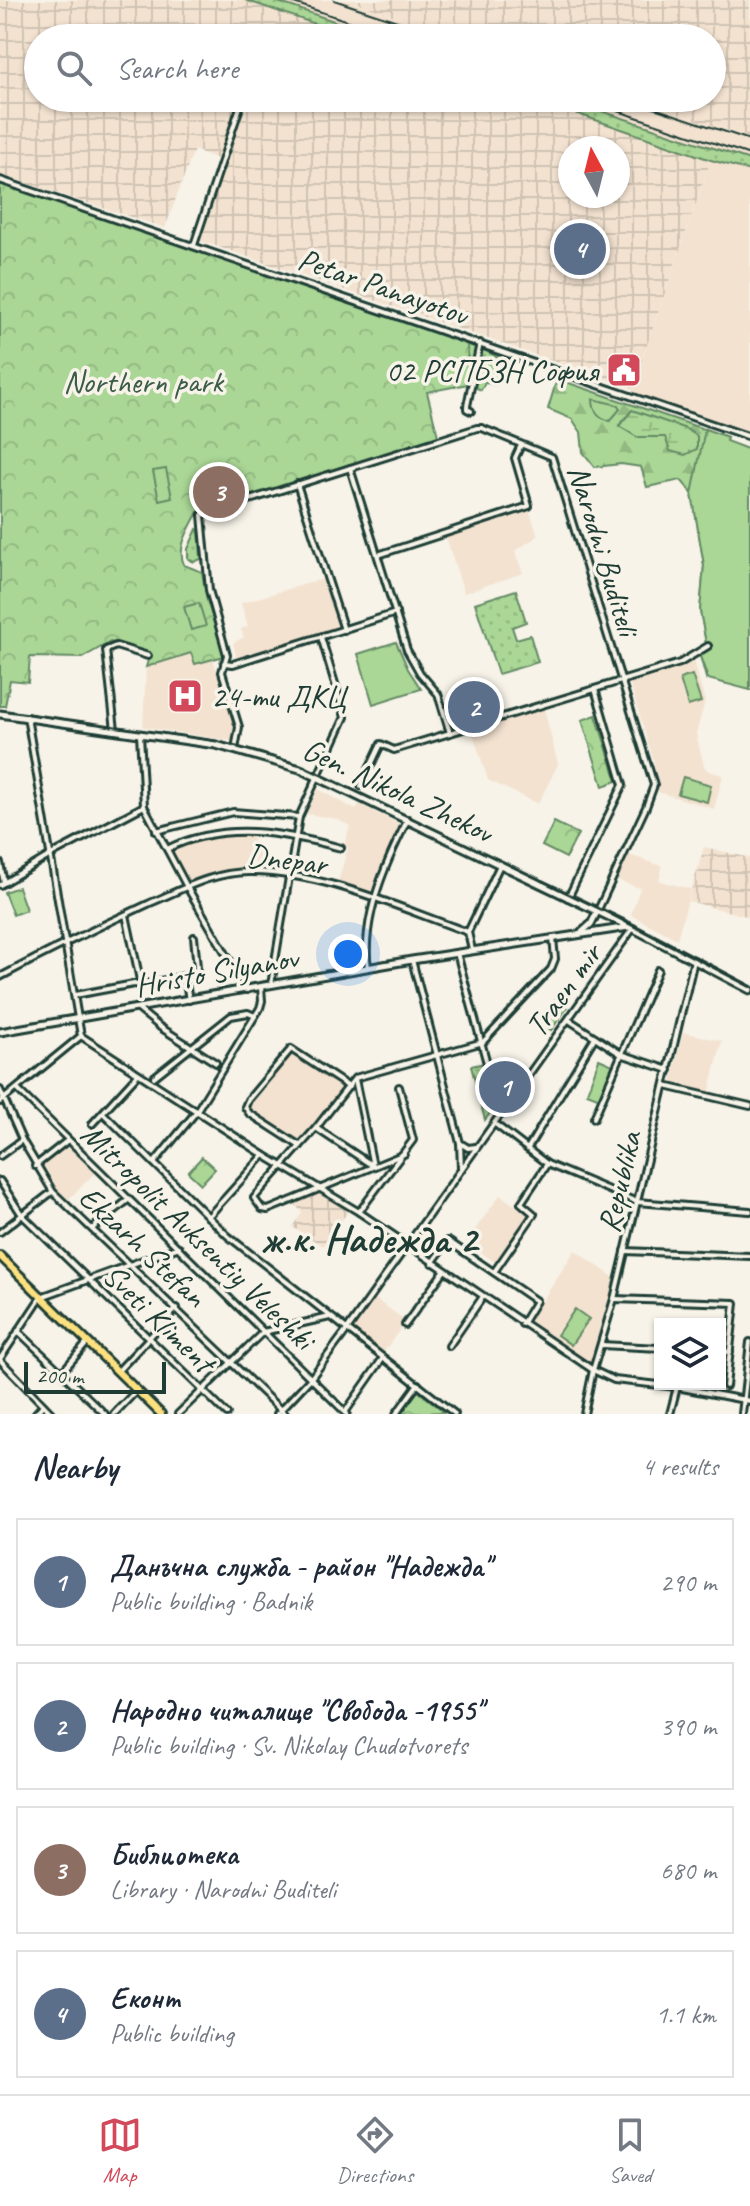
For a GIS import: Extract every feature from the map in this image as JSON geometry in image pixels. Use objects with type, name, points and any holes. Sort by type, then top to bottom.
[{"type":"main road","points":[[0,1256],[161,1414]]},
{"type":"street","points":[[194,245],[238,112]]},
{"type":"street","name":"Petar Panayotov","points":[[0,180],[750,437]]},
{"type":"street","points":[[471,411],[467,406],[480,343]]},
{"type":"street","name":"Narodni Buditeli","points":[[224,663],[227,655],[204,564],[202,515],[477,428],[552,457],[654,785],[597,912]]},
{"type":"street","points":[[378,555],[529,506],[515,458],[521,445]]},
{"type":"street","points":[[350,468],[413,661],[438,694],[450,733]]},
{"type":"street","points":[[297,484],[344,630]]},
{"type":"street","points":[[235,749],[239,727],[222,672],[224,663],[233,664],[396,613]]},
{"type":"street","points":[[271,985],[299,817],[345,717],[321,637]]},
{"type":"street","points":[[115,730],[106,650],[116,646],[148,656]]},
{"type":"street","points":[[361,786],[381,744],[394,750],[680,663],[708,646]]},
{"type":"street","points":[[568,898],[623,785],[595,689]]},
{"type":"street","name":"Gen. Nikola Zhekov","points":[[0,714],[235,749],[318,776],[632,928],[750,990]]},
{"type":"street","points":[[27,717],[81,1036],[196,1112],[359,1212],[593,1370],[614,1380],[654,1384]]},
{"type":"street","points":[[140,734],[144,806],[247,990]]},
{"type":"street","points":[[0,863],[2,884],[144,806]]},
{"type":"street","points":[[156,831],[233,812],[299,817]]},
{"type":"street","points":[[368,968],[366,949],[375,899],[408,819]]},
{"type":"street","points":[[167,849],[193,838],[225,831],[297,836],[341,848]]},
{"type":"street","points":[[472,950],[468,932],[500,864]]},
{"type":"street","name":"Dnepar","points":[[0,977],[64,943],[187,887],[232,873],[291,876],[375,899],[468,932]]},
{"type":"street","points":[[582,933],[597,912]]},
{"type":"street","points":[[126,915],[141,985]]},
{"type":"street","name":"Hristo Silyanov","points":[[0,1032],[472,950],[632,928]]},
{"type":"street","name":"Traen mir","points":[[281,1413],[347,1330],[632,928]]},
{"type":"street","points":[[75,995],[185,977],[197,971],[194,937]]},
{"type":"street","points":[[404,1154],[271,1209],[262,1209],[254,1197],[316,1128],[355,1078],[483,1042],[551,969],[555,959],[553,937]]},
{"type":"street","points":[[457,953],[501,1115]]},
{"type":"street","points":[[412,960],[460,1143],[461,1169]]},
{"type":"street","name":"Republika","points":[[584,1414],[694,960]]},
{"type":"street","points":[[594,1118],[658,970]]},
{"type":"street","points":[[185,977],[189,1000]]},
{"type":"street","points":[[154,1163],[196,1112],[255,1016],[262,1001],[261,987]]},
{"type":"street","points":[[138,1009],[216,1063]]},
{"type":"street","points":[[154,1077],[231,1016],[248,1013],[255,1016]]},
{"type":"street","points":[[569,1020],[621,1054],[669,1070]]},
{"type":"street","points":[[2,1100],[81,1036]]},
{"type":"street","points":[[527,1148],[595,1037]]},
{"type":"street","points":[[300,1146],[249,1113],[245,1107],[248,1100],[291,1049],[349,1087]]},
{"type":"street","points":[[92,1124],[138,1074]]},
{"type":"street","points":[[355,1078],[373,1166]]},
{"type":"street","points":[[665,1086],[750,1106]]},
{"type":"street","points":[[359,1212],[413,1140],[399,1087]]},
{"type":"street","name":"Mitropolit Avksentiy Veleshki","points":[[17,1089],[346,1413]]},
{"type":"street","name":"Ekzarh Stefan","points":[[0,1090],[35,1166],[53,1192],[232,1361],[281,1413]]},
{"type":"street","points":[[103,1113],[228,1236],[452,1413]]},
{"type":"street","points":[[495,1124],[547,1164],[637,1202],[750,1211]]},
{"type":"street","points":[[316,1128],[373,1166]]},
{"type":"street","points":[[0,1156],[22,1140]]},
{"type":"street","points":[[35,1166],[69,1140]]},
{"type":"street","points":[[460,1143],[468,1148],[478,1146]]},
{"type":"street","points":[[208,1217],[264,1155]]},
{"type":"street","points":[[494,1272],[534,1214],[521,1203],[547,1164]]},
{"type":"street","name":"Sveti Kliment","points":[[0,1181],[22,1215],[227,1414]]},
{"type":"street","points":[[0,1232],[53,1192]]},
{"type":"street","points":[[93,1228],[128,1200]]},
{"type":"street","points":[[432,1263],[448,1241],[494,1272],[536,1301],[522,1324]]},
{"type":"street","points":[[52,1414],[0,1360],[41,1297],[179,1247]]},
{"type":"street","points":[[625,1251],[750,1256]]},
{"type":"street","points":[[405,1325],[444,1271]]},
{"type":"street","points":[[449,1346],[482,1297]]},
{"type":"street","points":[[614,1299],[735,1303],[726,1386]]},
{"type":"street","points":[[118,1371],[177,1308]]},
{"type":"street","points":[[178,1414],[263,1332],[330,1317]]},
{"type":"street","points":[[18,1331],[105,1414]]},
{"type":"street","points":[[62,1372],[88,1342]]},
{"type":"street","points":[[742,1414],[747,1400],[750,1342]]},
{"type":"street","points":[[601,1345],[654,1348]]},
{"type":"street","points":[[726,1352],[730,1352]]},
{"type":"street","points":[[346,1413],[383,1358]]},
{"type":"street","points":[[396,1414],[418,1384]]},
{"type":"street","points":[[114,1414],[137,1390]]},
{"type":"street","points":[[670,1414],[676,1390]]},
{"type":"street","points":[[693,1390],[747,1400]]},
{"type":"street","points":[[35,1414],[43,1405]]},
{"type":"shaded area","points":[[0,0],[245,0],[315,24],[24,24],[24,112],[572,112],[711,160],[632,388],[198,240],[223,161],[194,150],[165,228],[0,175]]},
{"type":"shaded area","points":[[272,0],[348,0],[418,24],[343,24]]},
{"type":"shaded area","points":[[348,0],[750,0],[750,138],[673,112],[726,112],[726,24],[418,24]]},
{"type":"shaded area","points":[[604,112],[673,112],[750,138],[750,160]]},
{"type":"shaded area","points":[[711,160],[750,171],[750,437],[635,397],[632,388]]},
{"type":"shaded area","points":[[529,510],[538,536],[515,551],[523,573],[464,593],[446,537]]},
{"type":"shaded area","points":[[323,579],[336,627],[237,659],[233,643],[244,637],[241,629],[248,626],[241,603]]},
{"type":"shaded area","name":"24-ти ДКЦ","points":[[192,653],[195,664],[213,659],[234,725],[232,741],[143,727],[146,667]]},
{"type":"shaded area","points":[[693,661],[705,701],[696,734],[704,766],[708,771],[723,775],[714,809],[658,792],[654,762],[629,681]]},
{"type":"shaded area","points":[[544,709],[558,764],[538,804],[488,780],[472,731]]},
{"type":"shaded area","points":[[318,789],[356,810],[359,804],[401,825],[373,895],[337,885],[348,848],[344,846],[350,826],[337,819],[307,814],[311,798]]},
{"type":"shaded area","points":[[252,834],[254,849],[261,850],[257,869],[228,871],[190,883],[172,850],[199,839]]},
{"type":"shaded area","points":[[704,847],[750,858],[750,917],[688,901]]},
{"type":"shaded area","points":[[626,854],[662,866],[659,881],[691,889],[677,939],[631,915],[640,888],[614,879]]},
{"type":"shaded area","points":[[683,1032],[722,1041],[709,1094],[671,1085]]},
{"type":"shaded area","points":[[292,1053],[340,1085],[340,1092],[301,1141],[249,1107]]},
{"type":"shaded area","points":[[69,1143],[97,1171],[68,1200],[50,1183],[39,1166]]},
{"type":"shaded area","points":[[318,1191],[349,1210],[323,1246],[292,1227],[302,1213],[295,1204]]},
{"type":"shaded area","points":[[500,1195],[530,1216],[496,1263],[466,1242]]},
{"type":"shaded area","points":[[575,1250],[616,1279],[592,1364],[528,1323]]},
{"type":"shaded area","points":[[374,1298],[406,1321],[383,1353],[352,1328]]},
{"type":"green space","points":[[245,0],[272,0],[343,24],[315,24]]},
{"type":"green space","points":[[572,112],[604,112],[750,160],[750,171]]},
{"type":"green space","name":"Northern park","points":[[0,184],[467,341],[468,384],[427,392],[438,436],[198,512],[185,538],[182,558],[184,565],[202,572],[224,656],[195,664],[191,653],[146,667],[150,654],[110,642],[82,658],[30,657],[28,682],[10,680],[5,706],[0,706]]},
{"type":"green space","points":[[467,341],[503,360],[494,385],[485,382],[481,390],[468,384]]},
{"type":"green space","points":[[557,379],[727,437],[750,572],[706,678],[700,656],[710,648],[706,643],[700,611],[704,565],[692,493],[681,480],[647,487],[641,467],[621,464],[595,467],[583,452],[581,432],[572,419],[548,409]]},
{"type":"green space","points":[[593,399],[618,405],[620,409],[610,421],[597,413]]},
{"type":"green space","points":[[632,410],[686,429],[697,436],[697,449],[685,455],[670,451],[665,437],[637,437],[619,426]]},
{"type":"green space","points":[[705,429],[750,450],[750,690],[708,679],[700,656],[710,648],[706,643],[700,611],[704,565],[692,494]]},
{"type":"green space","points":[[166,469],[172,497],[159,500],[153,471]]},
{"type":"green space","points":[[197,529],[201,559],[194,562],[188,559],[188,549]]},
{"type":"green space","points":[[516,590],[526,622],[512,627],[516,639],[530,635],[538,662],[498,674],[475,603]]},
{"type":"green space","points":[[199,603],[206,626],[191,630],[184,607]]},
{"type":"green space","points":[[396,642],[421,689],[373,704],[358,654]]},
{"type":"green space","points":[[692,675],[701,702],[688,706],[680,679]]},
{"type":"green space","points":[[596,715],[617,781],[603,786],[582,720]]},
{"type":"green space","points":[[683,777],[711,785],[707,802],[678,794]]},
{"type":"green space","points":[[554,822],[578,834],[566,858],[542,846]]},
{"type":"green space","points":[[18,887],[26,910],[13,915],[4,892]]},
{"type":"green space","points":[[556,999],[567,1008],[551,1030],[539,1021]]},
{"type":"green space","points":[[599,1059],[613,1065],[600,1098],[587,1093]]},
{"type":"green space","points":[[485,1063],[496,1105],[485,1120],[471,1066]]},
{"type":"green space","points":[[202,1157],[215,1169],[201,1184],[188,1172]]},
{"type":"green space","points":[[575,1309],[589,1319],[571,1345],[557,1335]]},
{"type":"green space","points":[[418,1391],[445,1412],[399,1414]]},
{"type":"tram line","points":[[0,710],[217,741],[302,765],[608,913],[750,987]]},
{"type":"railway","points":[[285,0],[357,24]]},
{"type":"railway","points":[[334,0],[406,24]]},
{"type":"railway","points":[[621,112],[750,155]]},
{"type":"railway","points":[[666,112],[750,140]]},
{"type":"place","name":"Еконт","points":[[580,249]]},
{"type":"place","name":"02 РСПБЗН София","points":[[624,370]]},
{"type":"place","name":"Библиотека","points":[[219,492]]},
{"type":"place","name":"24-ти ДКЦ","points":[[185,696]]},
{"type":"place","name":"Народно читалище \"Свобода -1955\"","points":[[474,707]]},
{"type":"place","name":"Данъчна служба - район \"Надежда\"","points":[[505,1087]]},
{"type":"district","name":"ж.к. Надежда 2","points":[[369,1238]]}]
